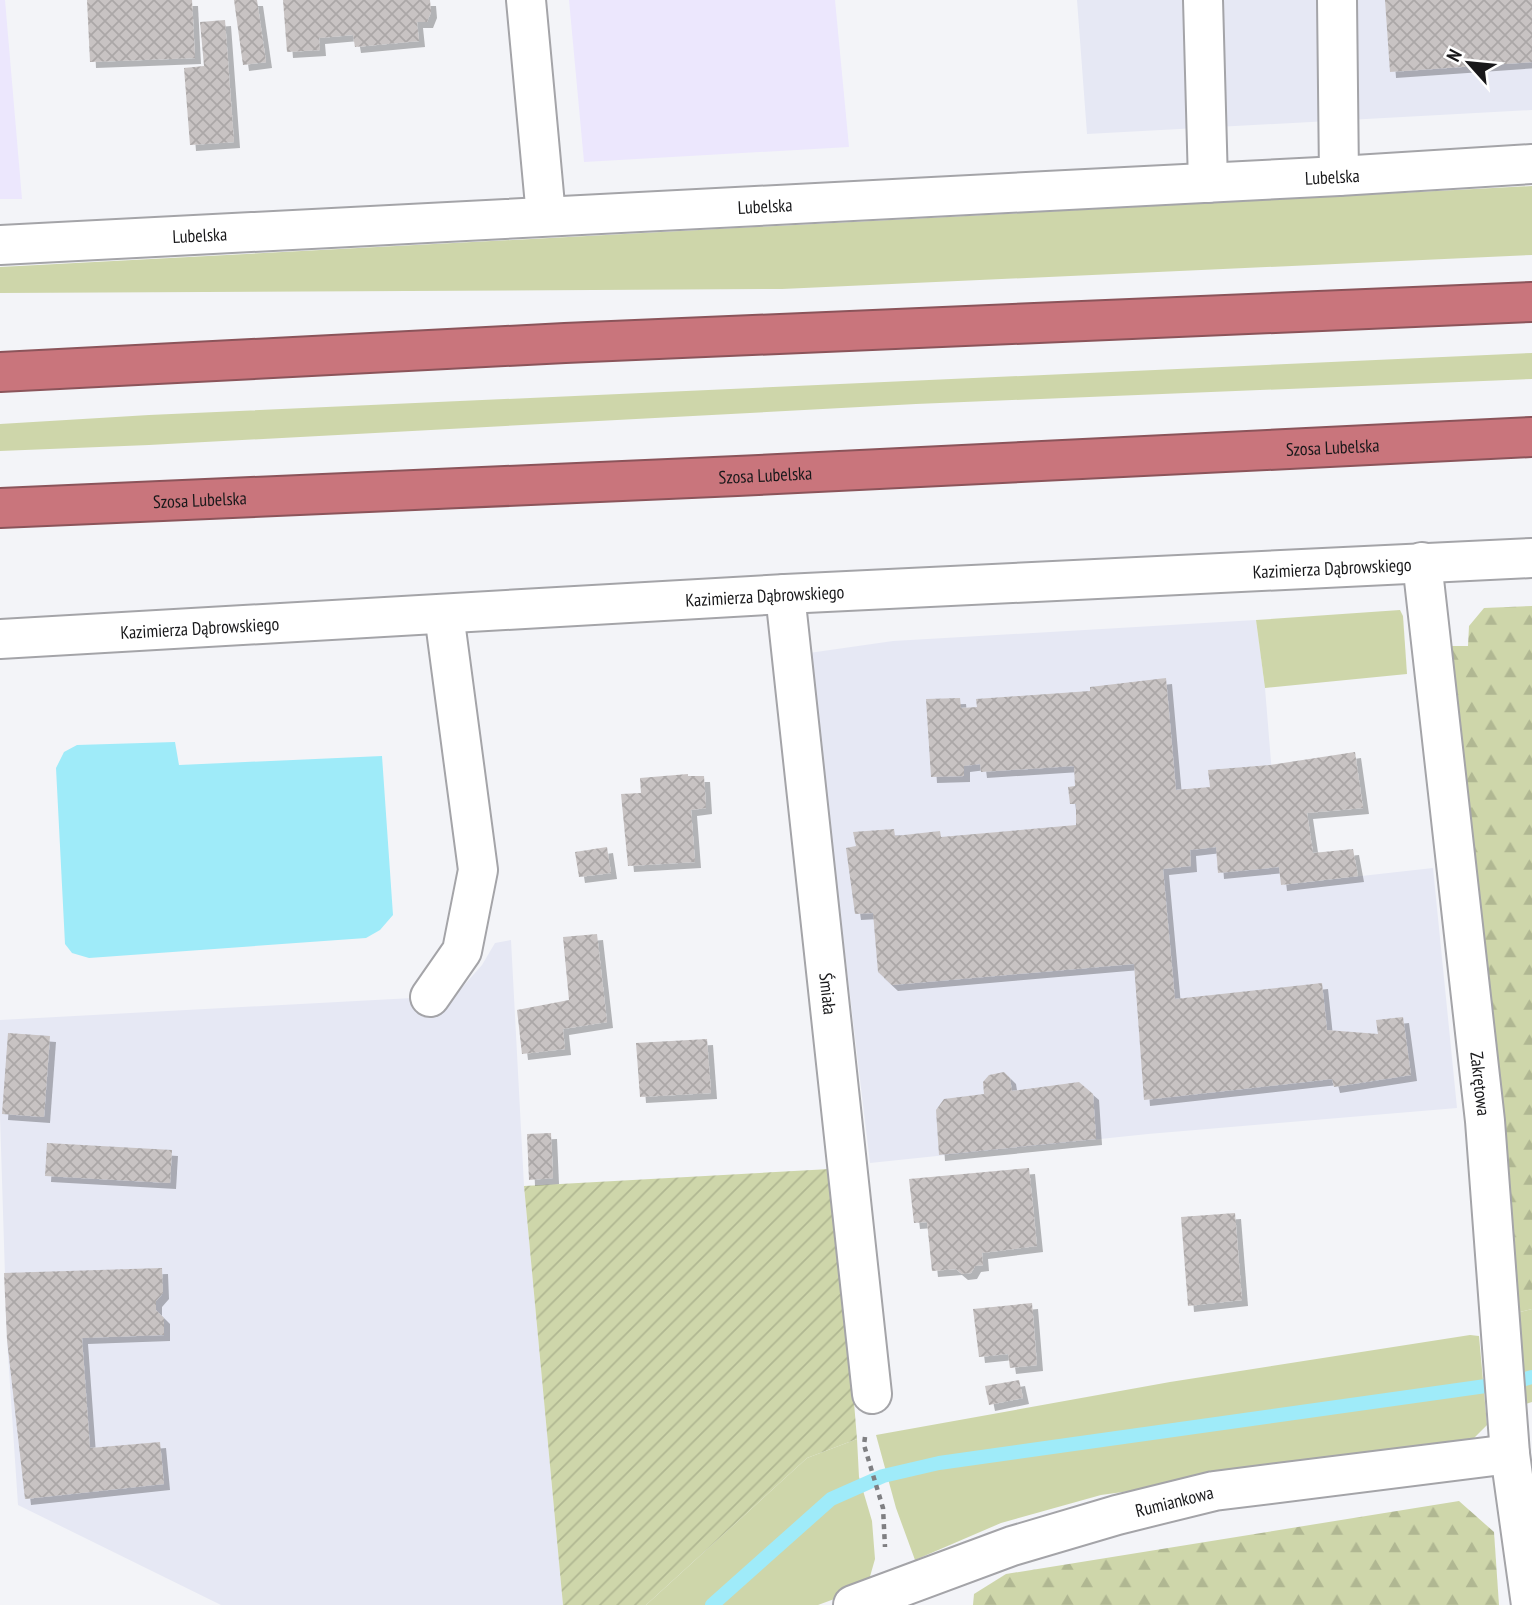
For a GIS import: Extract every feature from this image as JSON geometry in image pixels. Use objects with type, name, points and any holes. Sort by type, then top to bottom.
[{"type":"highway","points":[[0,372],[579,342],[1532,302]]},
{"type":"highway","name":"Szosa Lubelska","points":[[0,508],[737,476],[1532,437]]},
{"type":"street","points":[[527,0],[546,216]]},
{"type":"street","points":[[1203,0],[1208,183]]},
{"type":"street","points":[[1337,0],[1339,176]]},
{"type":"street","name":"Lubelska","points":[[0,244],[1532,164]]},
{"type":"street","name":"Kazimierza Dąbrowskiego","points":[[0,639],[785,594],[1532,558]]},
{"type":"street","name":"Zakrętowa","points":[[1422,562],[1483,1107],[1510,1454],[1531,1605]]},
{"type":"street","name":"Śmiała","points":[[785,594],[872,1394]]},
{"type":"street","points":[[430,998],[462,951],[478,870],[444,614]]},
{"type":"street","name":"Rumiankowa","points":[[853,1605],[1012,1546],[1117,1515],[1214,1491],[1510,1454]]},
{"type":"path","points":[[864,1445],[883,1508]]},
{"type":"shaded area","points":[[0,0],[5,0],[22,199],[0,199]]},
{"type":"shaded area","points":[[569,0],[835,0],[849,147],[584,162]]},
{"type":"shaded area","points":[[1077,0],[1532,0],[1532,110],[1087,134]]},
{"type":"shaded area","points":[[1256,620],[1265,688],[1281,885],[1433,868],[1457,1108],[1148,1134],[870,1163],[809,653],[893,641]]},
{"type":"shaded area","points":[[511,940],[524,1186],[563,1605],[221,1605],[18,1505],[7,1340],[0,1020],[431,997],[458,992],[482,965],[495,943]]},
{"type":"green space","points":[[1532,186],[1532,255],[782,289],[0,293],[0,267]]},
{"type":"green space","points":[[1532,353],[1532,379],[916,404],[0,451],[0,424]]},
{"type":"green space","points":[[1532,606],[1532,1309],[1516,1313],[1452,646],[1468,646],[1469,626],[1484,608]]},
{"type":"green space","points":[[1400,610],[1403,616],[1407,674],[1265,688],[1256,620]]},
{"type":"green space","points":[[830,1169],[857,1439],[807,1458],[646,1605],[563,1605],[524,1186]]},
{"type":"green space","points":[[1532,1309],[1532,1402],[1522,1405],[1516,1313]]},
{"type":"green space","points":[[1470,1335],[1479,1336],[1487,1425],[1472,1440],[1438,1448],[1101,1495],[1001,1523],[915,1560],[896,1508],[876,1435],[1170,1382]]},
{"type":"green space","points":[[857,1439],[859,1477],[872,1521],[875,1559],[867,1587],[818,1605],[646,1605],[807,1458]]},
{"type":"green space","points":[[1459,1501],[1494,1532],[1499,1605],[973,1605],[974,1594],[1006,1574]]},
{"type":"water","points":[[175,742],[179,765],[382,756],[393,915],[380,930],[366,938],[89,958],[72,953],[65,944],[56,768],[64,752],[77,745]]},
{"type":"building","points":[[87,0],[192,0],[195,58],[90,62]]},
{"type":"building","points":[[234,0],[257,0],[266,62],[243,65]]},
{"type":"building","points":[[283,0],[430,0],[431,12],[427,22],[417,22],[419,41],[355,47],[353,35],[319,38],[320,50],[287,52]]},
{"type":"building","points":[[1385,0],[1532,0],[1532,62],[1390,72]]},
{"type":"building","points":[[225,20],[234,142],[190,145],[184,68],[204,66],[200,22]]},
{"type":"building","points":[[1166,678],[1176,790],[1210,787],[1208,770],[1270,765],[1355,752],[1363,808],[1307,813],[1313,853],[1353,849],[1358,876],[1281,885],[1279,867],[1218,873],[1216,847],[1190,850],[1191,866],[1163,869],[1175,999],[1322,983],[1327,1030],[1378,1034],[1376,1020],[1403,1017],[1411,1075],[1334,1087],[1332,1079],[1144,1100],[1134,964],[892,985],[878,972],[873,913],[855,914],[846,848],[856,846],[853,832],[894,829],[895,836],[940,831],[941,837],[1076,825],[1076,804],[1070,804],[1068,787],[1075,786],[1074,766],[981,772],[980,764],[964,766],[964,776],[931,777],[926,699],[960,698],[961,708],[977,707],[976,699],[1090,691],[1090,687]]},
{"type":"building","points":[[688,774],[704,776],[706,808],[691,810],[695,862],[628,866],[621,794],[641,793],[640,778]]},
{"type":"building","points":[[607,847],[611,873],[579,877],[575,852]]},
{"type":"building","points":[[597,934],[607,1022],[563,1029],[565,1049],[522,1054],[517,1010],[569,1000],[563,937]]},
{"type":"building","points":[[8,1033],[50,1036],[44,1117],[2,1114]]},
{"type":"building","points":[[707,1039],[711,1093],[640,1097],[636,1043]]},
{"type":"building","points":[[1004,1072],[1010,1078],[1012,1091],[1079,1082],[1093,1094],[1096,1139],[939,1155],[936,1110],[944,1099],[984,1094],[983,1082],[989,1075]]},
{"type":"building","points":[[551,1133],[553,1178],[529,1180],[527,1134]]},
{"type":"building","points":[[47,1143],[172,1150],[170,1183],[45,1176]]},
{"type":"building","points":[[1029,1168],[1037,1246],[982,1253],[983,1265],[975,1266],[971,1273],[962,1274],[956,1269],[932,1271],[927,1222],[914,1223],[909,1179]]},
{"type":"building","points":[[1235,1213],[1242,1300],[1188,1306],[1181,1217]]},
{"type":"building","points":[[162,1268],[163,1293],[156,1301],[156,1310],[164,1318],[164,1335],[82,1338],[90,1448],[160,1442],[164,1484],[25,1499],[7,1340],[4,1273]]},
{"type":"building","points":[[1032,1303],[1037,1365],[1010,1368],[1008,1354],[979,1357],[973,1309]]},
{"type":"building","points":[[1019,1380],[1023,1398],[989,1405],[985,1386]]},
{"type":"waterway","points":[[1521,1380],[1532,1377]]},
{"type":"waterway","points":[[712,1605],[831,1499],[883,1476],[939,1463],[1486,1386]]}]
